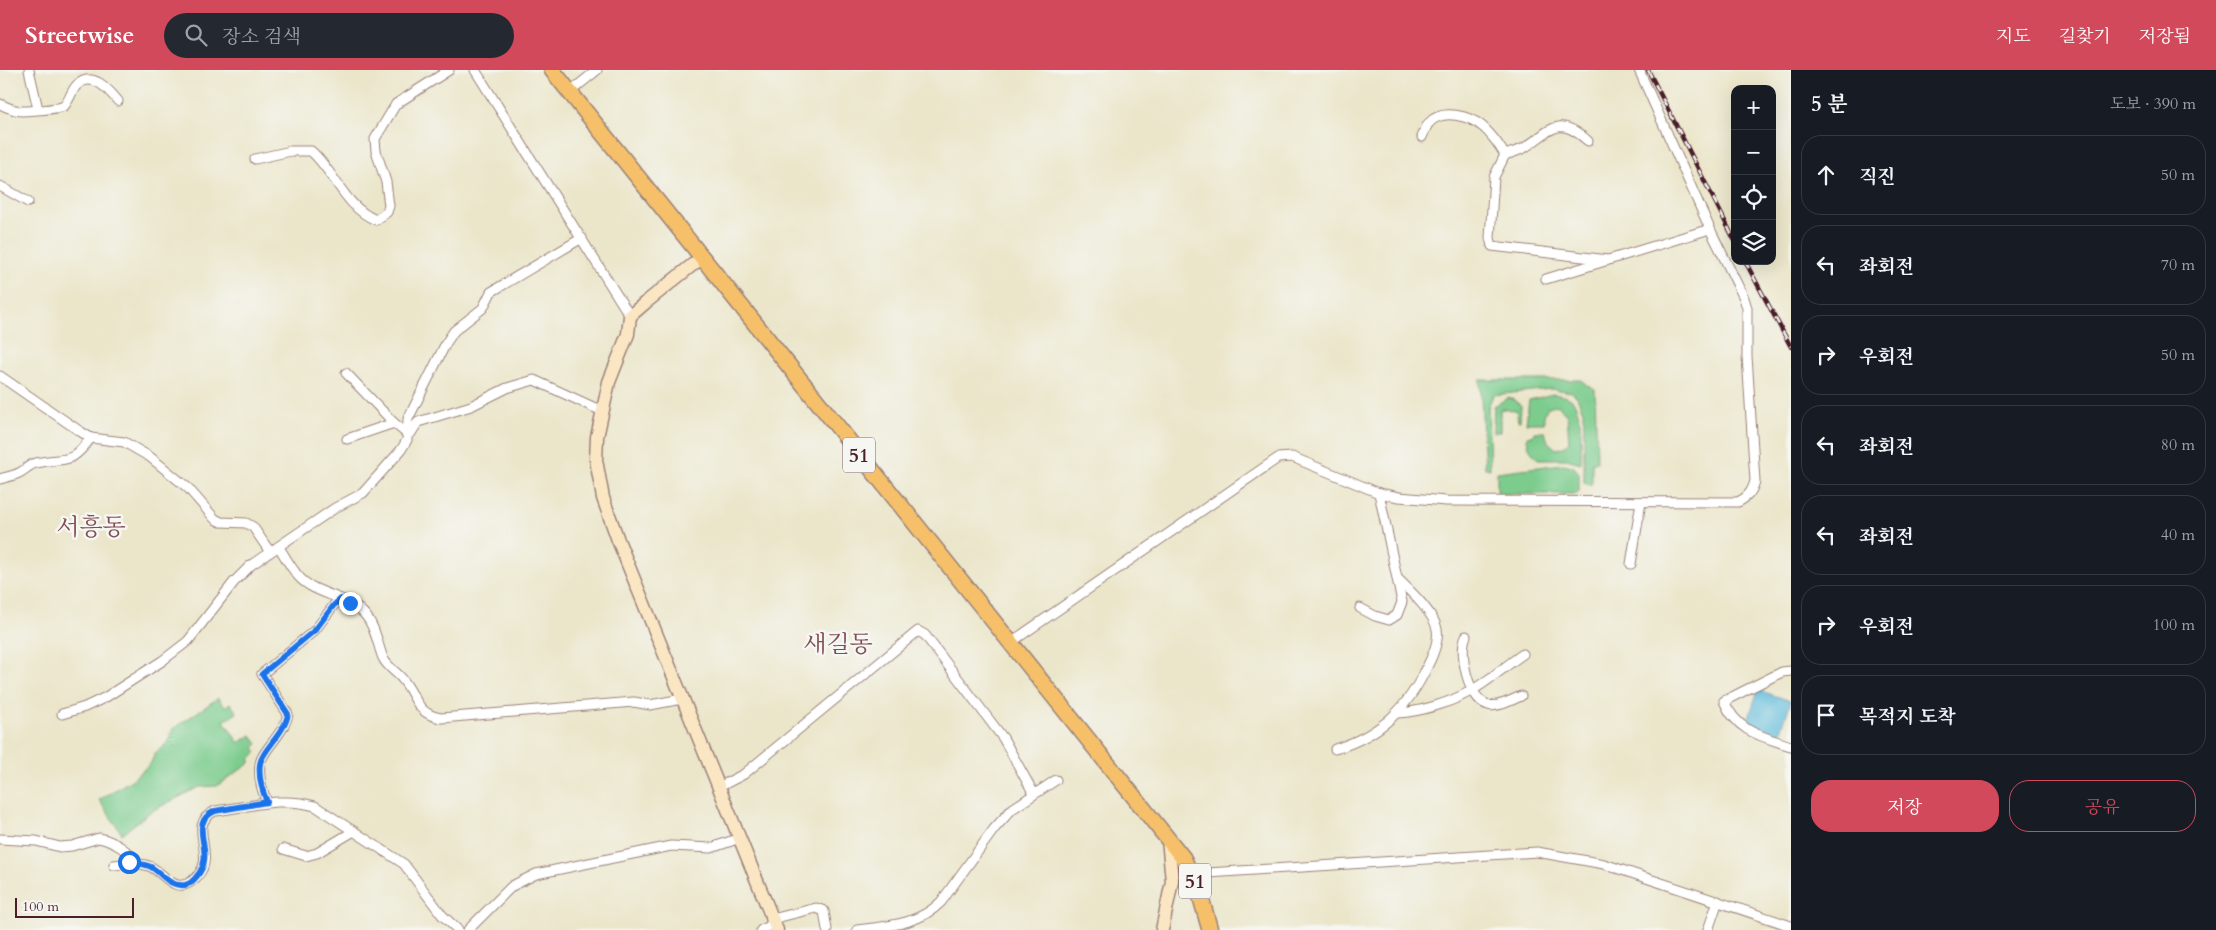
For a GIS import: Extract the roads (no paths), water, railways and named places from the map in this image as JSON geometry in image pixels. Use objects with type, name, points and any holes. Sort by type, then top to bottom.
[{"type":"main road","name":"51","points":[[552,70],[1168,839],[1192,874],[1210,930]]},
{"type":"street","points":[[29,70],[38,109]]},
{"type":"street","points":[[254,158],[291,151],[311,151],[319,158],[334,182],[365,215],[376,220],[382,218],[389,206],[386,182],[376,151],[375,139],[396,104],[449,70]]},
{"type":"street","points":[[475,70],[630,316],[628,334],[609,382],[597,438],[596,460],[603,498],[682,699],[775,924]]},
{"type":"street","points":[[570,92],[597,70]]},
{"type":"street","points":[[1010,643],[1278,458],[1292,457],[1379,493],[1446,501],[1738,502],[1752,491],[1755,481],[1747,356],[1747,308],[1639,70]]},
{"type":"street","points":[[0,104],[20,112],[59,108],[65,105],[82,80],[90,78],[99,80],[118,101]]},
{"type":"street","points":[[1422,137],[1428,123],[1436,117],[1453,115],[1478,123],[1491,135],[1505,155]]},
{"type":"street","points":[[1588,141],[1565,127],[1553,128],[1523,148],[1505,155],[1494,177],[1490,238],[1492,246],[1608,260]]},
{"type":"street","points":[[0,186],[28,202]]},
{"type":"street","points":[[1546,279],[1710,229]]},
{"type":"street","points":[[62,714],[85,707],[106,697],[162,661],[188,641],[243,572],[335,508],[364,494],[401,450],[407,440],[408,419],[454,331],[483,308],[491,292],[582,238]]},
{"type":"street","points":[[630,316],[644,302],[701,258]]},
{"type":"street","points":[[346,373],[406,433],[411,433],[418,422],[471,406],[508,388],[534,380],[602,410]]},
{"type":"street","points":[[0,376],[52,414],[91,438],[124,442],[150,457],[188,488],[215,519],[221,522],[246,523],[253,527],[270,552]]},
{"type":"street","points":[[347,439],[394,423]]},
{"type":"street","points":[[0,479],[19,473],[35,463],[72,458],[77,455],[91,438]]},
{"type":"street","points":[[1360,608],[1375,616],[1389,620],[1397,615],[1402,602],[1379,493]]},
{"type":"street","points":[[1631,564],[1641,502]]},
{"type":"street","points":[[279,547],[300,579],[350,603],[365,615],[374,628],[387,664],[404,680],[413,698],[431,716],[442,718],[634,702],[650,705],[682,699]]},
{"type":"street","points":[[1335,749],[1352,744],[1398,713],[1419,684],[1432,657],[1438,635],[1435,622],[1397,578]]},
{"type":"street","points":[[267,802],[260,785],[260,762],[287,723],[288,714],[262,674],[315,630],[334,605],[341,599]]},
{"type":"street","points":[[719,787],[744,774],[918,632],[925,635],[1003,738],[1034,794]]},
{"type":"street","points":[[1466,636],[1462,649],[1466,672],[1472,690],[1479,700],[1487,705],[1495,706],[1521,696]]},
{"type":"street","points":[[1398,713],[1444,702],[1472,690],[1523,654]]},
{"type":"street","points":[[1791,671],[1782,672],[1724,701],[1728,709],[1745,729],[1791,746]]},
{"type":"street","points":[[857,930],[897,925],[914,920],[932,911],[994,829],[1012,809],[1056,780]]},
{"type":"street","points":[[114,865],[129,862],[150,866],[167,881],[177,885],[186,884],[198,875],[204,866],[206,851],[201,827],[208,814],[215,811],[267,802],[302,802],[315,806],[404,864],[442,915],[458,930]]},
{"type":"street","points":[[283,849],[306,856],[317,853],[354,831]]},
{"type":"street","points":[[0,839],[36,841],[60,848],[99,838],[132,856],[138,864]]},
{"type":"street","points":[[468,930],[512,886],[536,874],[671,846],[711,848],[740,838]]},
{"type":"street","points":[[1162,930],[1172,881],[1168,839]]},
{"type":"street","points":[[1192,874],[1537,852],[1604,864],[1791,926]]},
{"type":"street","points":[[1708,930],[1718,901]]},
{"type":"street","points":[[761,930],[816,908],[824,911],[827,930]]},
{"type":"water","points":[[1758,690],[1791,701],[1780,734],[1747,723]]},
{"type":"railway","points":[[1648,70],[1731,233]]},
{"type":"railway","points":[[1747,265],[1791,347]]},
{"type":"district","name":"서흥동","points":[[91,527]]},
{"type":"district","name":"새길동","points":[[838,644]]}]
